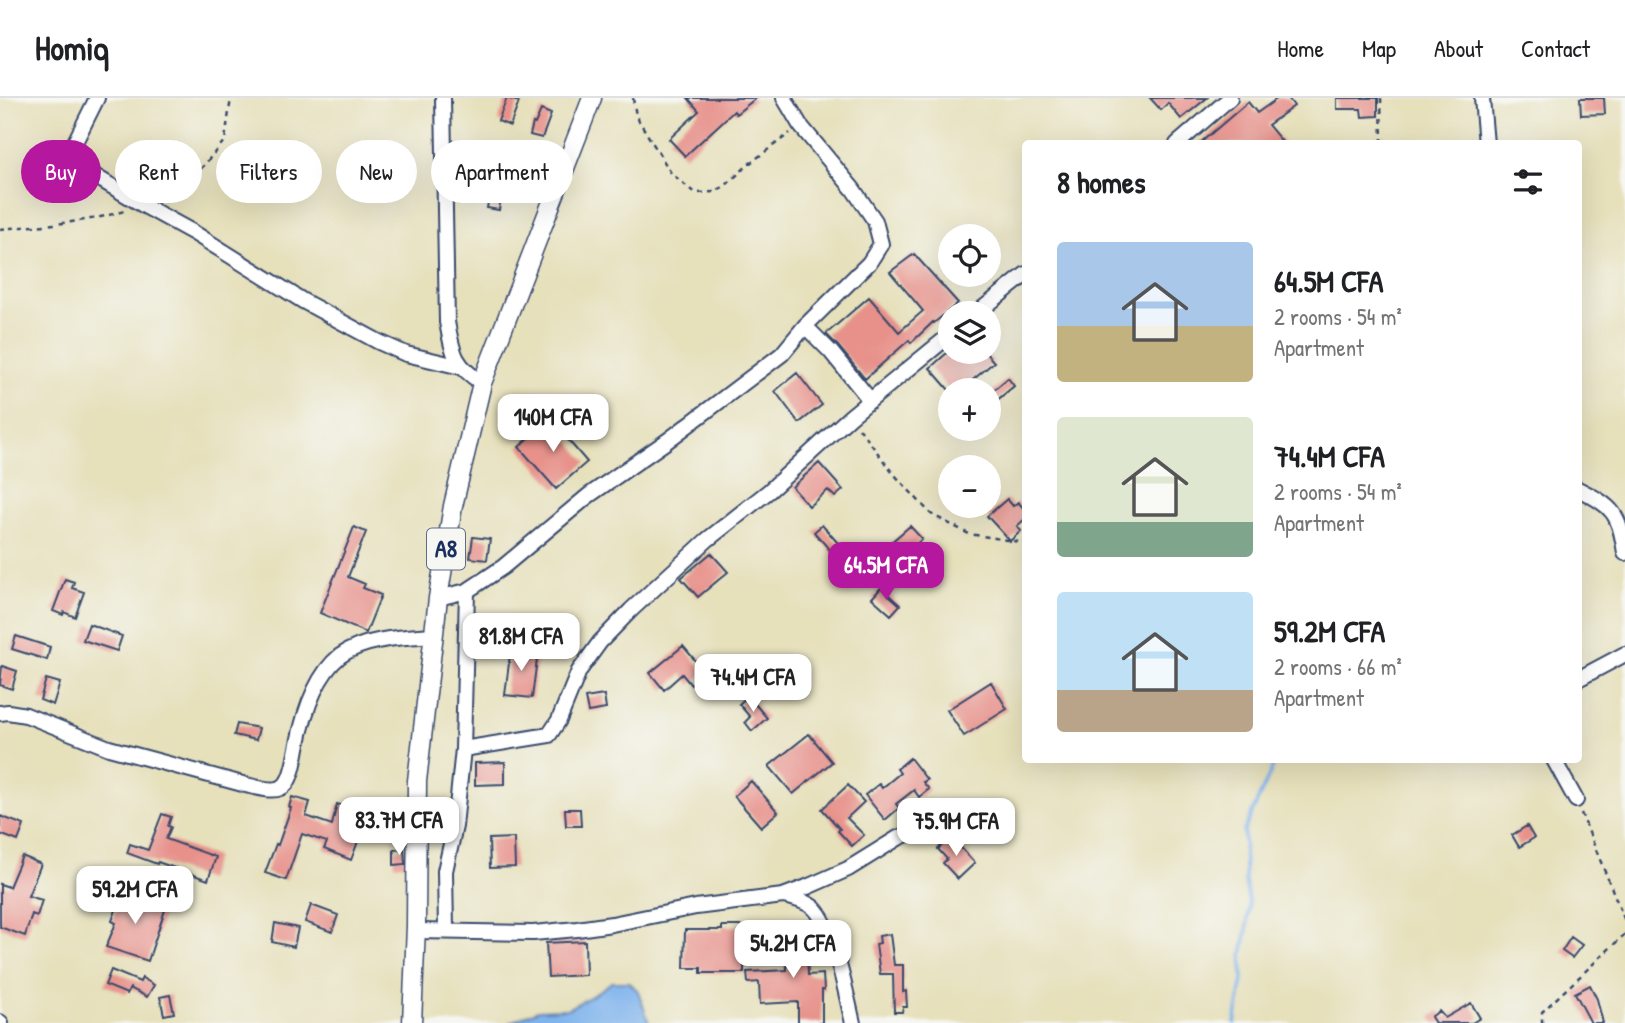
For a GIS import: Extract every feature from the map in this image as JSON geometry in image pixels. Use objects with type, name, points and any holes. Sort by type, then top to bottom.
[{"type":"main road","name":"A8","points":[[412,1023],[417,781],[438,598],[453,506],[482,383],[592,98]]},
{"type":"street","points":[[97,98],[71,152],[73,163],[194,233],[303,301],[379,342],[406,354],[461,367]]},
{"type":"street","points":[[443,98],[447,322],[452,347],[461,367],[482,383]]},
{"type":"street","points":[[438,598],[467,591],[503,567],[588,496],[667,441],[782,354],[805,326],[869,263],[881,244],[875,221],[853,189],[800,125],[783,98]]},
{"type":"street","points":[[1181,140],[1230,98]]},
{"type":"street","points":[[1482,98],[1486,140]]},
{"type":"street","points":[[992,301],[1022,277]]},
{"type":"street","points":[[805,326],[831,352],[870,400]]},
{"type":"street","points":[[463,749],[549,735],[559,720],[579,671],[600,642],[696,549],[769,491],[851,416],[938,345]]},
{"type":"street","points":[[1582,491],[1603,502],[1617,518],[1625,553]]},
{"type":"street","points":[[446,930],[445,871],[455,826],[463,749],[467,591]]},
{"type":"street","points":[[0,713],[26,715],[109,748],[250,786],[279,789],[286,784],[291,772],[306,708],[326,671],[341,656],[387,639],[434,635]]},
{"type":"street","points":[[1582,676],[1625,654]]},
{"type":"street","points":[[1556,763],[1576,800]]},
{"type":"street","points":[[416,931],[533,933],[577,929],[612,925],[696,907],[783,896],[848,869],[898,838],[940,820]]},
{"type":"street","points":[[783,896],[809,905],[825,926],[841,972],[853,1023]]},
{"type":"path","points":[[633,98],[636,116],[671,173],[698,193],[725,186],[800,125]]},
{"type":"path","points":[[1381,98],[1382,140]]},
{"type":"path","points":[[851,416],[892,472],[932,514],[969,534],[1022,542]]},
{"type":"path","points":[[1576,800],[1625,921]]},
{"type":"path","points":[[1543,1023],[1542,1012],[1625,934]]},
{"type":"water","points":[[612,982],[629,982],[638,991],[649,1023],[509,1023],[538,1010],[567,1009]]},
{"type":"building","points":[[507,98],[519,102],[510,126],[498,121]]},
{"type":"building","points":[[688,98],[756,98],[736,114],[734,111],[685,156],[669,139],[699,111]]},
{"type":"building","points":[[1150,98],[1207,98],[1181,119],[1168,103],[1161,110]]},
{"type":"building","points":[[1278,98],[1288,98],[1294,106],[1268,125],[1281,140],[1204,140],[1248,102],[1257,113]]},
{"type":"building","points":[[1337,98],[1378,98],[1378,116],[1362,117],[1361,109],[1337,109]]},
{"type":"building","points":[[1580,98],[1604,98],[1605,114],[1581,115]]},
{"type":"building","points":[[541,110],[551,114],[542,138],[530,135]]},
{"type":"building","points":[[488,203],[500,203],[499,210],[487,208]]},
{"type":"building","points":[[914,254],[938,281],[938,287],[944,287],[956,301],[938,301],[938,320],[911,343],[909,340],[865,379],[826,334],[869,297],[899,332],[923,311],[890,272]]},
{"type":"building","points":[[938,361],[938,364],[992,364],[975,378],[939,378],[930,368]]},
{"type":"building","points":[[797,373],[822,405],[799,423],[775,391]]},
{"type":"building","points":[[1008,378],[1014,386],[1001,397],[1001,384]]},
{"type":"building","points":[[550,419],[587,462],[556,489],[519,447]]},
{"type":"building","points":[[819,463],[843,490],[835,497],[828,490],[809,506],[792,487]]},
{"type":"building","points":[[1007,499],[1013,506],[1018,502],[1022,506],[1022,522],[1017,526],[1021,531],[1010,541],[989,518],[1001,518],[1001,504]]},
{"type":"building","points":[[822,525],[860,568],[852,575],[814,532]]},
{"type":"building","points":[[910,526],[922,539],[878,577],[867,563]]},
{"type":"building","points":[[354,527],[366,532],[348,577],[365,584],[363,588],[381,595],[366,633],[320,613]]},
{"type":"building","points":[[473,537],[490,539],[487,560],[470,558]]},
{"type":"building","points":[[711,553],[728,572],[698,597],[681,578]]},
{"type":"building","points":[[65,579],[74,582],[72,588],[84,592],[75,617],[53,611]]},
{"type":"building","points":[[881,588],[900,605],[891,615],[872,598]]},
{"type":"building","points":[[89,624],[122,636],[117,651],[83,640]]},
{"type":"building","points":[[16,636],[50,647],[47,660],[12,649]]},
{"type":"building","points":[[492,636],[501,637],[504,650],[495,654],[488,652],[485,646]]},
{"type":"building","points":[[683,646],[705,672],[691,685],[682,674],[664,690],[650,673]]},
{"type":"building","points":[[511,647],[538,651],[532,698],[505,695]]},
{"type":"building","points":[[2,666],[17,671],[12,689],[0,685]]},
{"type":"building","points":[[46,679],[60,683],[53,705],[40,700]]},
{"type":"building","points":[[991,682],[1007,709],[964,736],[947,710]]},
{"type":"building","points":[[604,695],[606,709],[588,712],[585,698]]},
{"type":"building","points":[[748,696],[767,718],[752,731],[745,722],[750,717],[739,704]]},
{"type":"building","points":[[237,724],[259,728],[256,740],[234,735]]},
{"type":"building","points":[[809,734],[832,762],[793,794],[769,766]]},
{"type":"building","points":[[910,758],[927,780],[923,782],[929,789],[919,797],[914,790],[896,804],[899,808],[885,820],[865,795],[879,784],[882,788],[900,773],[897,769]]},
{"type":"building","points":[[505,762],[505,784],[475,785],[475,763]]},
{"type":"building","points":[[751,781],[778,812],[761,827],[734,796]]},
{"type":"building","points":[[848,785],[864,802],[847,818],[864,835],[852,846],[822,809]]},
{"type":"building","points":[[292,797],[310,802],[306,816],[332,825],[337,804],[359,810],[352,833],[360,836],[351,860],[324,849],[327,842],[302,834],[286,880],[265,873],[276,844],[278,845],[291,808]]},
{"type":"building","points":[[404,808],[405,827],[396,827],[395,809]]},
{"type":"building","points":[[565,809],[580,809],[581,826],[566,826]]},
{"type":"building","points":[[162,814],[171,817],[168,826],[171,827],[166,839],[216,857],[208,880],[127,853],[130,844],[148,850]]},
{"type":"building","points":[[0,816],[24,825],[18,841],[0,834]]},
{"type":"building","points":[[1527,826],[1534,838],[1519,847],[1512,835]]},
{"type":"building","points":[[951,837],[975,863],[958,879],[943,863],[947,859],[938,849]]},
{"type":"building","points":[[514,838],[515,867],[490,868],[489,839]]},
{"type":"building","points":[[404,849],[405,864],[394,865],[394,850]]},
{"type":"building","points":[[22,856],[41,864],[28,896],[42,900],[37,916],[32,914],[25,936],[0,927],[0,884],[9,887]]},
{"type":"building","points":[[124,888],[144,895],[141,903],[165,910],[148,961],[106,947],[116,923],[112,921]]},
{"type":"building","points":[[311,905],[338,915],[332,932],[305,922]]},
{"type":"building","points":[[275,923],[298,928],[294,947],[272,942]]},
{"type":"building","points":[[806,925],[808,975],[823,974],[822,1023],[798,1023],[798,1002],[760,1004],[759,982],[748,983],[747,972],[787,970],[785,926]]},
{"type":"building","points":[[722,926],[744,926],[744,973],[701,973],[701,968],[684,968],[685,930],[722,930]]},
{"type":"building","points":[[890,934],[894,965],[903,965],[903,992],[906,991],[907,1007],[903,1007],[902,1012],[894,1012],[893,974],[880,974],[876,944],[880,943],[879,936]]},
{"type":"building","points":[[1571,937],[1582,945],[1572,958],[1562,951]]},
{"type":"building","points":[[585,941],[586,975],[548,977],[546,943]]},
{"type":"building","points":[[111,970],[140,982],[142,978],[154,985],[147,997],[130,988],[127,994],[105,985]]},
{"type":"building","points":[[1590,985],[1603,1023],[1591,1023],[1575,993]]},
{"type":"building","points":[[170,995],[174,1013],[164,1015],[160,997]]},
{"type":"building","points":[[1471,1003],[1480,1018],[1472,1023],[1435,1023],[1431,1017],[1439,1011],[1445,1018]]},
{"type":"waterway","points":[[1235,1023],[1243,979],[1242,955],[1249,905],[1245,881],[1244,831],[1275,763]]}]
